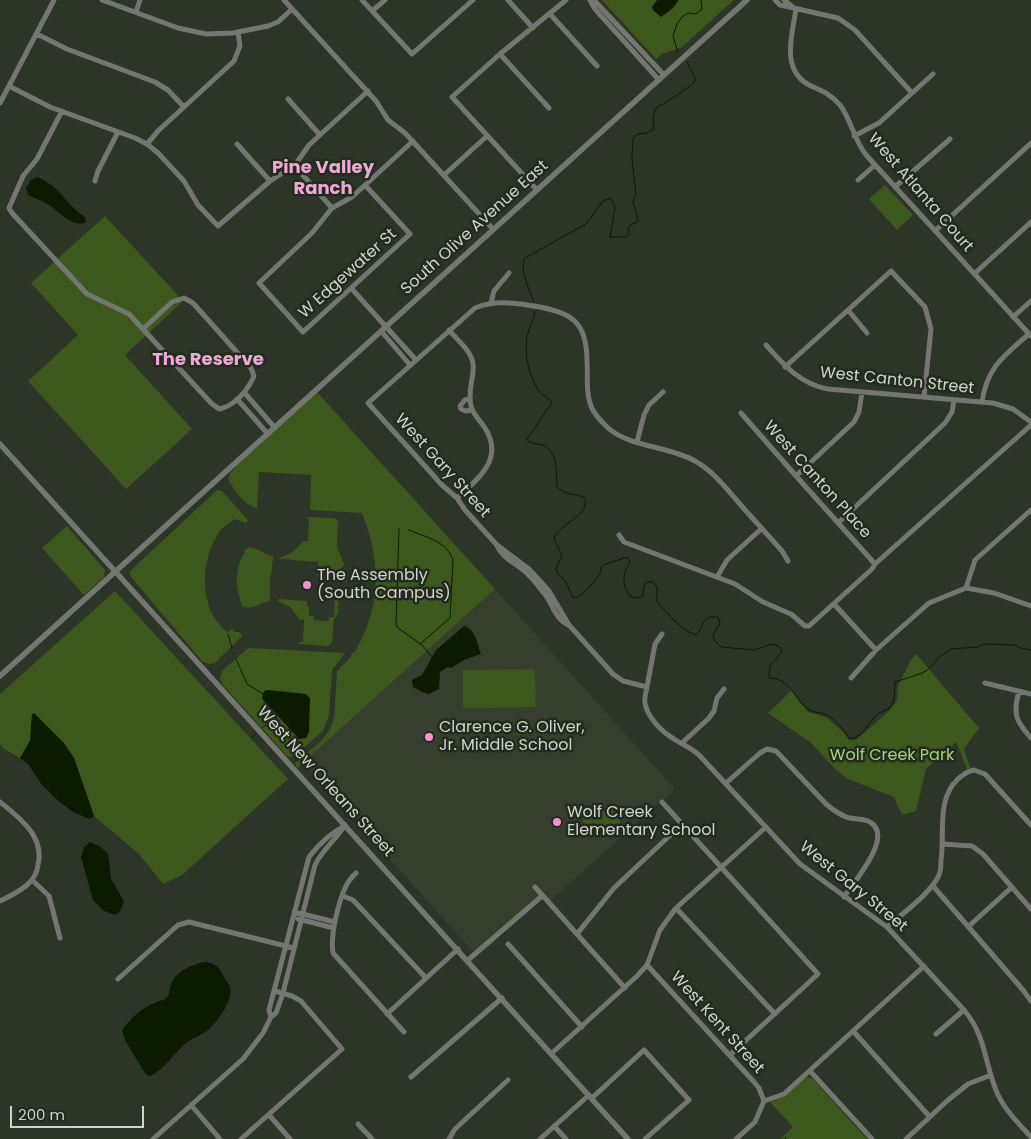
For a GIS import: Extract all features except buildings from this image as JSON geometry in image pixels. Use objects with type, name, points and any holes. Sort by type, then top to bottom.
[{"type":"street","points":[[0,103],[54,0]]},
{"type":"street","points":[[102,0],[193,32],[213,34],[238,32],[275,23],[292,9]]},
{"type":"street","points":[[136,12],[140,0]]},
{"type":"street","points":[[284,0],[368,91],[388,120],[413,140],[493,229]]},
{"type":"street","points":[[362,0],[412,54],[473,0]]},
{"type":"street","points":[[372,11],[384,0]]},
{"type":"street","points":[[508,0],[533,28]]},
{"type":"street","points":[[537,190],[452,97],[500,54],[566,0]]},
{"type":"street","points":[[592,0],[595,9],[661,78]]},
{"type":"street","name":"South Olive Avenue East","points":[[116,571],[747,0]]},
{"type":"street","points":[[775,0],[780,5],[838,18],[855,30],[912,93]]},
{"type":"street","points":[[784,0],[796,9]]},
{"type":"street","name":"West Atlanta Court","points":[[796,9],[790,53],[793,68],[807,84],[829,94],[837,102],[846,115],[860,148],[1030,335]]},
{"type":"street","points":[[550,14],[597,66]]},
{"type":"street","points":[[147,144],[184,106],[234,61],[240,46],[238,32]]},
{"type":"street","points":[[37,34],[67,50],[155,82],[168,90],[184,106]]},
{"type":"street","points":[[500,54],[549,108]]},
{"type":"street","points":[[854,136],[879,123],[933,74]]},
{"type":"street","points":[[9,86],[43,104],[147,144],[184,181],[198,206],[218,226],[270,181],[294,165],[309,145],[368,91]]},
{"type":"street","points":[[288,98],[320,135]]},
{"type":"street","points":[[62,111],[37,159],[23,176],[9,208],[87,294],[129,314],[210,403],[219,409],[228,407],[250,386],[254,376],[251,368],[193,303],[184,298],[172,302],[143,329]]},
{"type":"street","points":[[95,181],[98,171],[118,132]]},
{"type":"street","points":[[444,175],[487,136]]},
{"type":"street","points":[[896,187],[950,139]]},
{"type":"street","points":[[294,165],[332,208],[352,197],[413,140]]},
{"type":"street","points":[[935,231],[1031,143]]},
{"type":"street","points":[[237,144],[270,181]]},
{"type":"street","points":[[858,180],[875,165]]},
{"type":"street","name":"W Edgewater St","points":[[332,208],[312,233],[259,283],[303,332],[410,234],[365,185]]},
{"type":"street","points":[[974,274],[1031,222]]},
{"type":"street","points":[[785,367],[891,271],[925,307],[931,329],[924,397]]},
{"type":"street","points":[[492,303],[494,291],[509,273]]},
{"type":"street","points":[[351,288],[410,365],[475,308],[492,303],[508,302],[560,311],[575,322],[586,342],[588,392],[592,408],[597,417],[613,432],[626,439],[675,452],[697,462],[719,481],[782,551],[788,561]]},
{"type":"street","points":[[1013,317],[1031,301]]},
{"type":"street","points":[[848,310],[867,333]]},
{"type":"street","points":[[383,329],[416,360]]},
{"type":"street","points":[[448,330],[470,355],[474,364],[469,394],[471,404],[486,429],[490,440],[491,452],[488,464],[482,475],[456,498]]},
{"type":"street","points":[[982,402],[985,386],[991,371],[1030,335]]},
{"type":"street","name":"West Canton Street","points":[[766,345],[785,367],[803,381],[816,386],[862,392],[982,402],[1007,407],[1022,414],[1031,424]]},
{"type":"street","name":"West Gary Street","points":[[410,365],[368,403],[456,498],[497,545],[500,553],[522,569],[546,594],[562,622],[569,625],[618,679],[647,687],[645,703],[650,716],[664,732],[696,752],[800,864],[887,927],[964,1010],[974,1023],[981,1037],[991,1075],[1003,1104],[1030,1134]]},
{"type":"street","points":[[244,392],[275,428]]},
{"type":"street","points":[[637,442],[644,415],[649,405],[663,392]]},
{"type":"street","points":[[796,476],[854,422],[859,412],[862,392]]},
{"type":"street","points":[[237,398],[268,434]]},
{"type":"street","points":[[838,523],[945,423],[952,412],[954,400]]},
{"type":"street","name":"West Canton Place","points":[[741,412],[875,564]]},
{"type":"street","points":[[619,535],[624,542],[717,577],[743,589],[763,602],[791,614],[805,626],[813,624],[872,569],[875,564],[1031,424]]},
{"type":"street","name":"West New Orleans Street","points":[[0,444],[628,1139]]},
{"type":"street","points":[[966,588],[975,560],[1031,510]]},
{"type":"street","points":[[717,577],[727,560],[762,529]]},
{"type":"street","points":[[0,676],[116,571]]},
{"type":"street","points":[[851,678],[876,650],[929,603],[966,588],[994,593],[1031,606]]},
{"type":"street","points":[[834,604],[876,650]]},
{"type":"street","points":[[647,687],[655,644],[662,634]]},
{"type":"street","points":[[985,684],[1031,694]]},
{"type":"street","points":[[682,743],[714,711],[717,698],[724,689]]},
{"type":"street","points":[[1019,691],[1015,708],[1020,725],[1031,738]]},
{"type":"street","points":[[726,783],[760,753],[771,749],[779,753],[834,811],[848,817],[869,822],[875,827],[878,835],[877,846],[844,896]]},
{"type":"street","points":[[887,927],[933,886],[940,874],[944,844],[943,808],[947,794],[954,783],[969,771],[979,771],[984,774],[1031,825]]},
{"type":"street","points":[[662,802],[818,974],[730,1055]]},
{"type":"street","points":[[0,901],[24,888],[35,877],[40,858],[37,840],[17,816],[1,805]]},
{"type":"street","points":[[577,934],[614,888],[682,824]]},
{"type":"street","points":[[271,1017],[269,1010],[309,857],[334,831],[345,825]]},
{"type":"street","points":[[153,1139],[243,1059],[263,1033],[271,1017],[276,1013],[283,993],[312,876],[320,855],[338,836],[345,825]]},
{"type":"street","points":[[552,1053],[625,988],[647,965],[660,930],[676,908],[766,827]]},
{"type":"street","points":[[944,844],[972,846],[983,854],[1031,909]]},
{"type":"street","points":[[314,850],[320,855]]},
{"type":"street","points":[[356,873],[346,885],[335,922],[331,943],[332,953],[404,1032]]},
{"type":"street","points":[[32,880],[49,896],[60,938]]},
{"type":"street","points":[[933,886],[969,926],[1031,1002]]},
{"type":"street","points":[[969,926],[1012,887]]},
{"type":"street","points":[[535,888],[625,988]]},
{"type":"street","points":[[343,896],[353,900],[367,913],[426,978]]},
{"type":"street","points":[[468,960],[542,896]]},
{"type":"street","points":[[676,908],[774,1014]]},
{"type":"street","points":[[294,915],[334,928]]},
{"type":"street","points":[[302,917],[320,918],[335,922]]},
{"type":"street","points":[[318,924],[320,918]]},
{"type":"street","points":[[118,979],[178,925],[189,922],[294,948]]},
{"type":"street","points":[[508,944],[582,1027]]},
{"type":"street","points":[[387,1014],[458,949]]},
{"type":"street","name":"West Kent Street","points":[[647,965],[759,1088],[764,1101]]},
{"type":"street","points":[[736,1139],[755,1122],[764,1101],[784,1094],[924,966]]},
{"type":"street","points":[[241,1139],[342,1049],[301,1001],[275,991]]},
{"type":"street","points":[[410,1077],[502,998]]},
{"type":"street","points":[[936,1034],[964,1010]]},
{"type":"street","points":[[853,1031],[930,1117]]},
{"type":"street","points":[[540,1139],[644,1050],[689,1100],[645,1139]]},
{"type":"street","points":[[810,1071],[872,1139]]},
{"type":"street","points":[[906,1139],[968,1084],[991,1075]]},
{"type":"street","points":[[449,1139],[455,1129],[508,1080]]},
{"type":"street","points":[[191,1106],[220,1139]]},
{"type":"street","points":[[269,1116],[290,1139]]},
{"type":"street","points":[[358,1124],[372,1139]]},
{"type":"street","points":[[554,1126],[566,1139]]},
{"type":"shaded area","points":[[657,0],[678,1],[673,8],[661,17],[652,7]]},
{"type":"shaded area","points":[[37,177],[52,185],[85,217],[86,222],[81,224],[72,222],[51,206],[28,195],[26,188],[31,180]]},
{"type":"shaded area","points":[[495,589],[675,789],[550,901],[542,892],[474,953],[303,762]]},
{"type":"shaded area","points":[[464,626],[474,634],[481,654],[440,672],[439,689],[429,694],[413,687],[412,680],[422,675],[436,650]]},
{"type":"shaded area","points":[[264,691],[306,694],[310,698],[309,732],[306,738],[299,739],[263,700]]},
{"type":"shaded area","points":[[34,713],[64,743],[74,758],[94,816],[90,819],[75,813],[58,801],[42,785],[28,764],[20,758],[30,741],[32,714]]},
{"type":"shaded area","points":[[90,842],[108,853],[111,879],[124,901],[120,912],[115,915],[104,911],[93,900],[81,857],[84,847]]},
{"type":"shaded area","points":[[204,962],[217,966],[229,984],[231,992],[227,1004],[216,1022],[208,1030],[187,1042],[156,1073],[151,1076],[146,1075],[125,1040],[122,1030],[141,1010],[166,999],[173,979],[180,972]]},
{"type":"green space","points":[[602,0],[734,0],[682,47],[662,54],[656,59]]},
{"type":"green space","points":[[885,185],[913,215],[897,230],[869,199]]},
{"type":"green space","points":[[105,216],[183,301],[125,355],[192,429],[126,489],[28,381],[78,335],[31,283]]},
{"type":"green space","points":[[317,392],[495,589],[297,768],[295,763],[321,741],[330,729],[334,718],[337,671],[356,650],[369,621],[376,577],[370,538],[362,513],[310,510],[311,475],[259,472],[257,508],[244,501],[228,479],[238,464]]},
{"type":"green space","points":[[217,490],[222,491],[248,520],[246,523],[234,519],[222,528],[208,557],[205,584],[211,611],[227,632],[233,629],[234,632],[240,632],[242,636],[215,663],[210,664],[203,662],[131,577],[129,572]]},
{"type":"green space","points":[[305,517],[334,518],[338,520],[337,547],[344,564],[338,573],[338,579],[325,580],[325,577],[317,577],[318,562],[280,559],[293,552],[304,541],[308,541],[309,519]]},
{"type":"green space","points":[[67,526],[105,570],[104,577],[84,595],[42,548]]},
{"type":"green space","points":[[249,547],[273,556],[273,558],[270,576],[270,601],[247,608],[243,607],[238,593],[237,573],[244,551]]},
{"type":"green space","points":[[335,587],[337,587],[339,598],[338,613],[334,620],[332,643],[328,646],[299,644],[299,642],[303,642],[304,620],[300,620],[290,607],[279,602],[278,599],[307,601],[309,616],[314,616],[314,620],[329,621],[329,617],[334,617]]},
{"type":"green space","points":[[115,591],[288,779],[182,875],[163,884],[139,854],[94,816],[74,758],[64,743],[31,722],[30,741],[20,758],[4,749],[0,744],[0,694]]},
{"type":"green space","points":[[248,648],[345,653],[332,670],[329,715],[323,731],[294,756],[289,757],[286,755],[223,685],[220,678],[222,671]]},
{"type":"green space","name":"Wolf Creek Park","points":[[916,654],[979,728],[964,749],[970,768],[967,769],[956,742],[926,769],[916,811],[902,815],[894,797],[848,779],[837,771],[811,743],[768,713],[791,691],[808,712],[826,717],[849,740],[856,740],[888,712],[897,701],[898,686]]},
{"type":"green space","points":[[535,669],[536,707],[463,708],[463,670]]},
{"type":"green space","points":[[620,810],[620,825],[583,825],[583,811]]},
{"type":"green space","points":[[806,1077],[812,1078],[867,1139],[780,1139],[793,1127],[770,1102],[783,1097]]},
{"type":"waterway","points":[[678,53],[673,36],[677,24],[688,13],[696,14],[702,9],[701,0]]},
{"type":"waterway","points":[[534,302],[524,274],[525,258],[586,224],[603,201],[611,198],[615,207],[610,237],[626,237],[629,234],[628,228],[636,223],[638,219],[633,202],[636,194],[632,159],[633,139],[637,134],[647,133],[654,129],[655,109],[694,83],[695,78],[687,62]]},
{"type":"waterway","points":[[535,311],[527,337],[528,365],[538,390],[552,403],[527,439],[529,442],[545,446],[549,449],[556,464],[557,487],[565,492],[585,498],[583,511],[562,528],[554,539],[562,555],[556,569],[558,574],[565,580],[572,596],[576,598],[583,594],[598,576],[603,565],[628,558],[630,563],[624,580],[630,596],[635,598],[643,596],[644,585],[647,582],[653,582],[657,587],[657,602],[675,621],[690,633],[696,635],[706,619],[718,617],[720,623],[713,635],[714,640],[721,647],[754,650],[772,644],[780,647],[782,652],[770,666],[769,678],[782,681],[791,689],[803,705],[810,710],[830,717],[840,725],[849,738],[855,738],[863,732],[876,715],[890,708],[894,700],[895,682],[929,669],[939,657],[951,649],[977,647],[984,644],[1014,645],[1031,650]]},
{"type":"waterway","points":[[399,529],[396,625],[422,645],[432,657]]},
{"type":"waterway","points":[[409,530],[441,544],[446,548],[453,560],[450,618],[420,644]]},
{"type":"waterway","points":[[228,634],[232,648]]},
{"type":"waterway","points":[[236,659],[247,684],[263,694]]},
{"type":"waterway","points":[[270,722],[277,715]]},
{"type":"waterway","points":[[252,737],[257,733]]},
{"type":"place","name":"The Assembly (South Campus)","points":[[307,585]]},
{"type":"place","name":"Clarence G. Oliver, Jr. Middle School","points":[[429,737]]},
{"type":"place","name":"Wolf Creek Elementary School","points":[[557,822]]},
{"type":"district","name":"Pine Valley Ranch","points":[[323,178]]},
{"type":"district","name":"The Reserve","points":[[208,360]]}]
